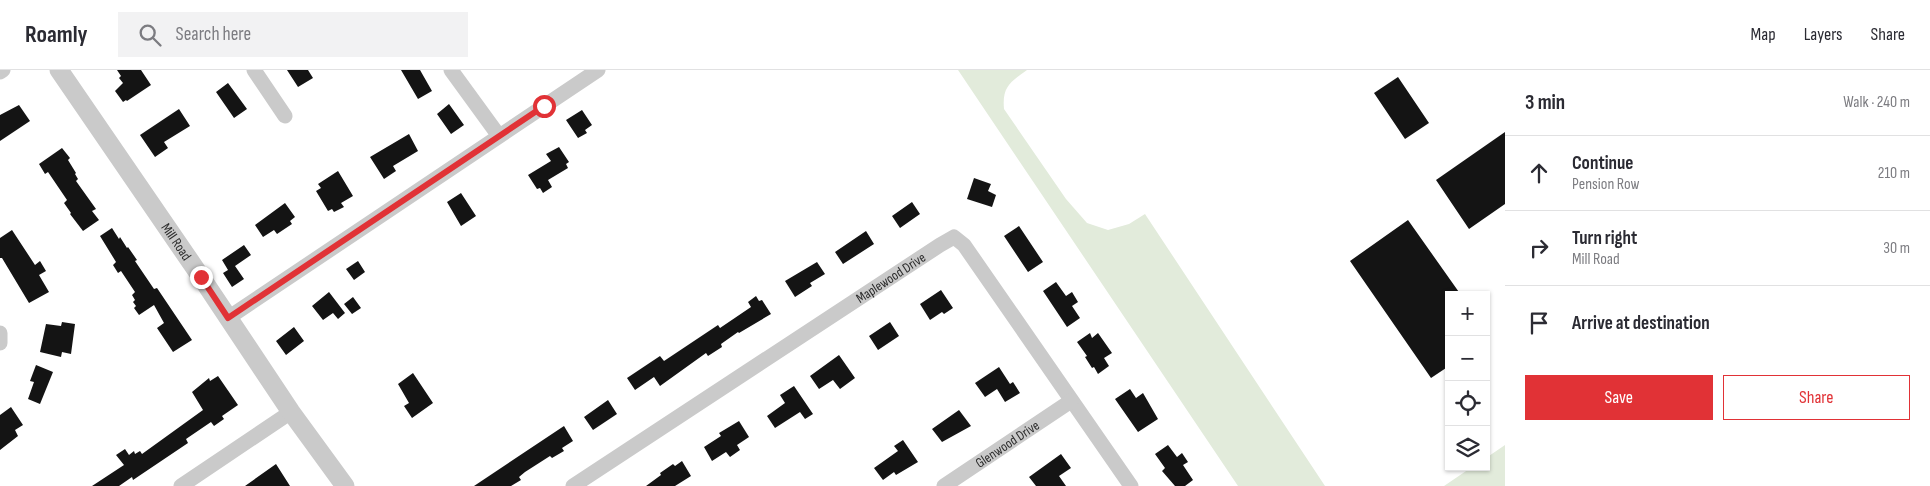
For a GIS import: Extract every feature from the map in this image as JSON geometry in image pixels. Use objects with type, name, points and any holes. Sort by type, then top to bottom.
[{"type":"street","name":"Mill Road","points":[[59,70],[290,412],[345,486]]},
{"type":"street","points":[[254,70],[285,116]]},
{"type":"street","points":[[451,70],[499,136]]},
{"type":"street","points":[[228,318],[598,70]]},
{"type":"street","name":"Maplewood Drive","points":[[573,486],[954,237],[964,245],[1070,401],[1131,486]]},
{"type":"street","points":[[0,333],[0,343]]},
{"type":"street","name":"Glenwood Drive","points":[[944,486],[1070,401]]},
{"type":"street","points":[[181,486],[290,412]]},
{"type":"green space","points":[[958,70],[1027,70],[1008,86],[1004,95],[1004,109],[1066,199],[1087,223],[1108,230],[1129,224],[1145,214],[1325,486],[1238,486]]},
{"type":"green space","points":[[1505,445],[1505,486],[1444,486],[1466,471],[1490,471],[1490,455]]},
{"type":"building","points":[[117,70],[141,70],[151,85],[123,102],[115,91],[123,83],[119,78],[121,76]]},
{"type":"building","points":[[287,70],[308,70],[313,78],[298,87]]},
{"type":"building","points":[[401,70],[420,70],[432,91],[418,99]]},
{"type":"building","points":[[1398,77],[1429,123],[1405,139],[1374,93]]},
{"type":"building","points":[[228,83],[247,109],[234,118],[216,92]]},
{"type":"building","points":[[449,104],[464,125],[451,134],[437,114]]},
{"type":"building","points":[[19,105],[30,121],[0,141],[0,115]]},
{"type":"building","points":[[179,109],[190,126],[164,142],[168,148],[155,157],[140,135]]},
{"type":"building","points":[[582,110],[592,125],[585,130],[587,133],[578,138],[566,120]]},
{"type":"building","points":[[1505,132],[1505,204],[1469,229],[1436,180]]},
{"type":"building","points":[[409,134],[418,151],[393,166],[396,171],[384,179],[370,157]]},
{"type":"building","points":[[559,147],[569,162],[566,164],[568,168],[548,180],[552,187],[543,193],[540,188],[537,189],[528,175],[551,161],[546,154]]},
{"type":"building","points":[[62,148],[70,158],[68,160],[78,179],[76,181],[96,209],[92,211],[99,220],[83,231],[64,203],[67,200],[48,172],[45,174],[39,164]]},
{"type":"building","points":[[338,171],[353,196],[341,203],[344,207],[334,212],[332,209],[328,211],[316,191],[321,188],[318,184]]},
{"type":"building","points":[[974,178],[991,184],[988,191],[996,195],[992,207],[967,199]]},
{"type":"building","points":[[461,193],[476,216],[461,226],[447,202]]},
{"type":"building","points":[[912,202],[920,214],[900,228],[892,216]]},
{"type":"building","points":[[285,203],[295,217],[290,221],[292,224],[277,234],[274,230],[263,237],[255,225]]},
{"type":"building","points":[[1408,220],[1458,291],[1445,291],[1445,369],[1431,378],[1350,261]]},
{"type":"building","points":[[1019,226],[1043,262],[1028,272],[1004,236]]},
{"type":"building","points":[[112,228],[119,239],[120,237],[128,247],[154,289],[157,288],[192,340],[173,352],[157,328],[164,323],[154,305],[139,315],[134,308],[136,306],[132,295],[135,292],[121,271],[118,273],[113,265],[116,262],[100,236]]},
{"type":"building","points":[[12,230],[35,265],[40,261],[46,271],[39,275],[49,292],[29,303],[2,258],[0,258],[0,238]]},
{"type":"building","points":[[866,231],[874,244],[843,264],[835,252]]},
{"type":"building","points":[[244,245],[251,255],[235,266],[244,279],[232,287],[223,273],[228,270],[222,260]]},
{"type":"building","points":[[358,261],[365,272],[354,280],[346,269]]},
{"type":"building","points":[[817,262],[825,274],[810,283],[812,286],[795,297],[785,281]]},
{"type":"building","points":[[1056,282],[1066,296],[1072,292],[1078,302],[1072,306],[1080,318],[1067,327],[1043,291]]},
{"type":"building","points":[[941,290],[953,308],[944,314],[942,312],[930,320],[920,304]]},
{"type":"building","points":[[329,292],[345,313],[338,319],[333,313],[323,320],[312,306]]},
{"type":"building","points":[[756,296],[759,301],[762,300],[771,314],[738,332],[721,344],[722,347],[708,356],[706,353],[660,386],[654,377],[635,390],[627,378],[660,356],[664,361],[718,325],[720,328],[751,307],[748,302]]},
{"type":"building","points":[[353,297],[361,308],[352,314],[344,304]]},
{"type":"building","points":[[62,322],[75,324],[71,354],[62,352],[61,357],[40,352],[46,324],[61,326]]},
{"type":"building","points":[[890,322],[899,336],[878,350],[869,336]]},
{"type":"building","points":[[294,327],[304,341],[286,355],[276,341]]},
{"type":"building","points":[[1090,333],[1092,338],[1098,333],[1112,353],[1104,358],[1109,366],[1098,374],[1094,367],[1092,368],[1085,357],[1087,356],[1077,342]]},
{"type":"building","points":[[839,355],[855,378],[840,389],[833,380],[819,389],[810,376]]},
{"type":"building","points":[[36,365],[53,372],[40,404],[28,399],[34,382],[30,381]]},
{"type":"building","points":[[999,367],[1010,384],[1013,382],[1020,393],[1005,402],[997,389],[985,397],[975,383]]},
{"type":"building","points":[[413,373],[433,403],[412,418],[404,406],[409,403],[398,384]]},
{"type":"building","points":[[218,376],[238,405],[222,416],[224,419],[214,426],[211,422],[186,439],[188,443],[133,480],[132,477],[119,486],[92,486],[124,465],[116,455],[125,449],[129,455],[134,451],[135,454],[140,451],[142,454],[203,410],[192,392],[209,378],[210,381]]},
{"type":"building","points":[[794,386],[813,414],[805,419],[800,412],[775,428],[767,416],[785,403],[780,395]]},
{"type":"building","points":[[1130,389],[1136,398],[1143,393],[1158,419],[1138,432],[1115,399]]},
{"type":"building","points":[[608,400],[617,414],[593,430],[584,417]]},
{"type":"building","points":[[11,407],[23,425],[15,430],[18,436],[0,450],[0,415]]},
{"type":"building","points":[[959,410],[971,426],[942,442],[932,429]]},
{"type":"building","points":[[739,421],[749,437],[737,445],[740,450],[730,457],[726,452],[712,461],[704,447],[721,436],[719,433]]},
{"type":"building","points":[[564,426],[573,441],[562,448],[564,451],[552,458],[550,456],[525,472],[519,477],[521,480],[511,486],[474,486]]},
{"type":"building","points":[[903,440],[918,462],[896,475],[894,472],[883,480],[874,468],[898,451],[894,446]]},
{"type":"building","points":[[1168,445],[1177,457],[1182,453],[1188,462],[1183,465],[1193,480],[1185,486],[1175,486],[1162,471],[1165,468],[1155,454]]},
{"type":"building","points":[[1061,454],[1071,468],[1059,476],[1066,486],[1036,486],[1029,477]]},
{"type":"building","points":[[682,461],[691,476],[675,486],[646,486],[661,475],[660,473],[673,464],[675,466]]},
{"type":"building","points":[[276,464],[290,486],[245,486]]},
{"type":"route","points":[[201,277],[228,318],[544,106]]}]
